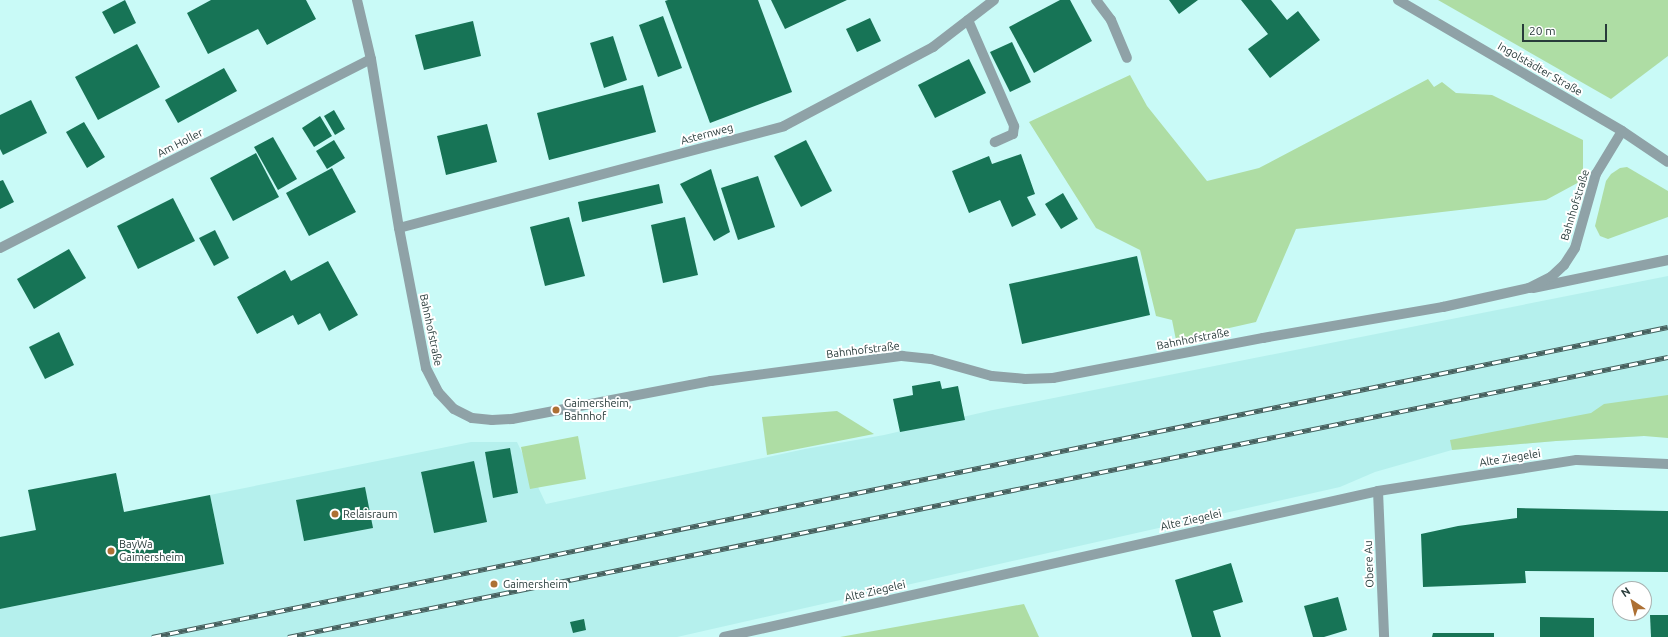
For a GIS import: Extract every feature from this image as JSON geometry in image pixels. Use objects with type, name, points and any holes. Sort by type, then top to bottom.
[{"type":"street","name":"Bahnhofstraße","points":[[357,0],[370,59],[399,228],[426,368],[438,392],[454,409],[472,418],[492,420],[512,419],[711,380],[902,356],[931,359],[992,376],[1025,379],[1053,378],[1263,338],[1443,307],[1529,288],[1551,277],[1564,265],[1575,248],[1596,174],[1622,131]]},
{"type":"street","name":"Asternweg","points":[[399,228],[784,126],[933,47],[994,0]]},
{"type":"street","points":[[1096,0],[1111,20],[1128,58]]},
{"type":"street","name":"Ingolstädter Straße","points":[[1398,0],[1622,131],[1668,162]]},
{"type":"street","points":[[968,20],[1014,126],[1012,134],[995,142]]},
{"type":"street","name":"Am Holler","points":[[0,248],[370,59]]},
{"type":"street","points":[[1529,288],[1668,260]]},
{"type":"street","name":"Alte Ziegelei","points":[[724,637],[1378,491],[1577,460],[1668,464]]},
{"type":"street","name":"Obere Au","points":[[1378,491],[1384,637]]},
{"type":"shaded area","points":[[1668,276],[1668,430],[1644,436],[1556,441],[1452,450],[1375,472],[1340,487],[677,637],[0,637],[0,609],[224,564],[210,495],[471,442],[517,442],[546,504],[805,449],[884,435],[993,410]]},
{"type":"green space","points":[[1438,0],[1668,0],[1668,56],[1611,99]]},
{"type":"green space","points":[[1130,75],[1147,106],[1207,181],[1259,168],[1428,79],[1434,87],[1442,82],[1456,93],[1492,95],[1583,140],[1583,180],[1546,200],[1296,229],[1256,322],[1176,340],[1172,320],[1156,316],[1140,250],[1096,228],[1029,122]]},
{"type":"green space","points":[[1627,167],[1668,191],[1668,217],[1608,239],[1600,236],[1595,226],[1606,181],[1611,174],[1620,168]]},
{"type":"green space","points":[[1668,395],[1668,438],[1644,436],[1556,441],[1452,450],[1450,440],[1591,413],[1604,404]]},
{"type":"green space","points":[[837,411],[874,434],[767,455],[762,417]]},
{"type":"green space","points":[[578,436],[586,479],[530,489],[521,447]]},
{"type":"green space","points":[[1024,604],[1039,637],[840,637]]},
{"type":"building","points":[[125,0],[136,23],[114,34],[102,12]]},
{"type":"building","points":[[211,0],[306,0],[316,19],[267,45],[258,29],[208,54],[187,13]]},
{"type":"building","points":[[758,0],[792,92],[710,123],[665,1]]},
{"type":"building","points":[[771,0],[847,0],[785,29]]},
{"type":"building","points":[[1060,0],[1070,0],[1092,41],[1034,73],[1009,27]]},
{"type":"building","points":[[1169,0],[1198,0],[1179,14]]},
{"type":"building","points":[[1241,0],[1271,0],[1287,20],[1298,11],[1320,40],[1270,78],[1248,49],[1268,34]]},
{"type":"building","points":[[663,16],[682,68],[658,77],[639,25]]},
{"type":"building","points":[[870,18],[881,41],[857,52],[846,29]]},
{"type":"building","points":[[473,21],[481,56],[424,70],[415,35]]},
{"type":"building","points":[[613,36],[627,80],[604,88],[590,43]]},
{"type":"building","points":[[1012,42],[1031,82],[1010,92],[990,52]]},
{"type":"building","points":[[137,44],[160,87],[98,120],[75,77]]},
{"type":"building","points":[[969,59],[986,93],[935,118],[918,85]]},
{"type":"building","points":[[224,68],[237,91],[178,123],[165,100]]},
{"type":"building","points":[[643,85],[656,132],[549,160],[537,113]]},
{"type":"building","points":[[31,100],[47,133],[3,155],[0,149],[0,115]]},
{"type":"building","points":[[334,110],[345,129],[335,135],[324,116]]},
{"type":"building","points":[[320,116],[332,136],[314,147],[302,128]]},
{"type":"building","points":[[84,122],[105,157],[87,168],[66,132]]},
{"type":"building","points":[[487,124],[497,162],[446,175],[437,136]]},
{"type":"building","points":[[273,137],[297,179],[278,190],[254,147]]},
{"type":"building","points":[[334,140],[345,158],[327,169],[316,151]]},
{"type":"building","points":[[806,140],[832,191],[801,207],[774,156]]},
{"type":"building","points":[[256,153],[279,197],[233,221],[210,178]]},
{"type":"building","points":[[1021,154],[1035,194],[1027,197],[1036,215],[1012,227],[1000,200],[969,213],[952,171],[989,156],[992,164]]},
{"type":"building","points":[[332,168],[356,212],[309,236],[286,193]]},
{"type":"building","points":[[711,169],[730,232],[714,241],[680,184]]},
{"type":"building","points":[[758,176],[775,227],[738,240],[721,188]]},
{"type":"building","points":[[3,180],[14,202],[0,209],[0,181]]},
{"type":"building","points":[[659,184],[663,203],[582,222],[578,202]]},
{"type":"building","points":[[1063,193],[1078,219],[1061,229],[1045,204]]},
{"type":"building","points":[[173,198],[195,241],[138,269],[117,226]]},
{"type":"building","points":[[569,217],[585,276],[545,286],[530,227]]},
{"type":"building","points":[[685,217],[698,275],[663,283],[651,225]]},
{"type":"building","points":[[215,230],[229,258],[214,266],[199,238]]},
{"type":"building","points":[[69,249],[86,278],[34,309],[17,279]]},
{"type":"building","points":[[1137,256],[1150,315],[1022,344],[1009,284]]},
{"type":"building","points":[[328,261],[358,315],[329,331],[320,313],[298,325],[293,315],[257,334],[237,297],[285,270],[291,281]]},
{"type":"building","points":[[59,332],[74,365],[45,379],[29,347]]},
{"type":"building","points":[[940,381],[942,389],[958,386],[965,420],[900,432],[893,399],[913,395],[912,386]]},
{"type":"building","points":[[510,448],[518,493],[493,498],[485,452]]},
{"type":"building","points":[[474,461],[487,522],[434,533],[421,472]]},
{"type":"building","name":"BayWa Gaimersheim","points":[[116,473],[124,512],[210,495],[224,564],[0,609],[0,537],[36,530],[28,490]]},
{"type":"building","name":"Relaisraum","points":[[365,487],[373,528],[304,541],[296,500]]},
{"type":"building","points":[[1517,508],[1668,511],[1668,572],[1525,571],[1526,583],[1423,587],[1421,534],[1458,526],[1517,518]]},
{"type":"building","points":[[1231,563],[1243,602],[1213,611],[1221,637],[1192,637],[1175,580]]},
{"type":"building","points":[[1338,597],[1347,630],[1324,637],[1313,637],[1304,606]]},
{"type":"building","points":[[1652,615],[1668,615],[1668,637],[1651,637],[1650,621],[1652,621]]},
{"type":"building","points":[[1540,617],[1594,618],[1594,637],[1540,637]]},
{"type":"building","points":[[584,619],[586,630],[573,633],[570,622]]},
{"type":"building","points":[[1433,633],[1494,633],[1494,637],[1432,637]]},
{"type":"railway","points":[[152,637],[1668,327]]},
{"type":"railway","points":[[288,637],[1668,357]]},
{"type":"place","name":"Gaimersheim, Bahnhof","points":[[556,410]]},
{"type":"place","name":"Relaisraum","points":[[335,514]]},
{"type":"place","name":"BayWa Gaimersheim","points":[[111,551]]},
{"type":"place","name":"Gaimersheim","points":[[494,584]]}]
